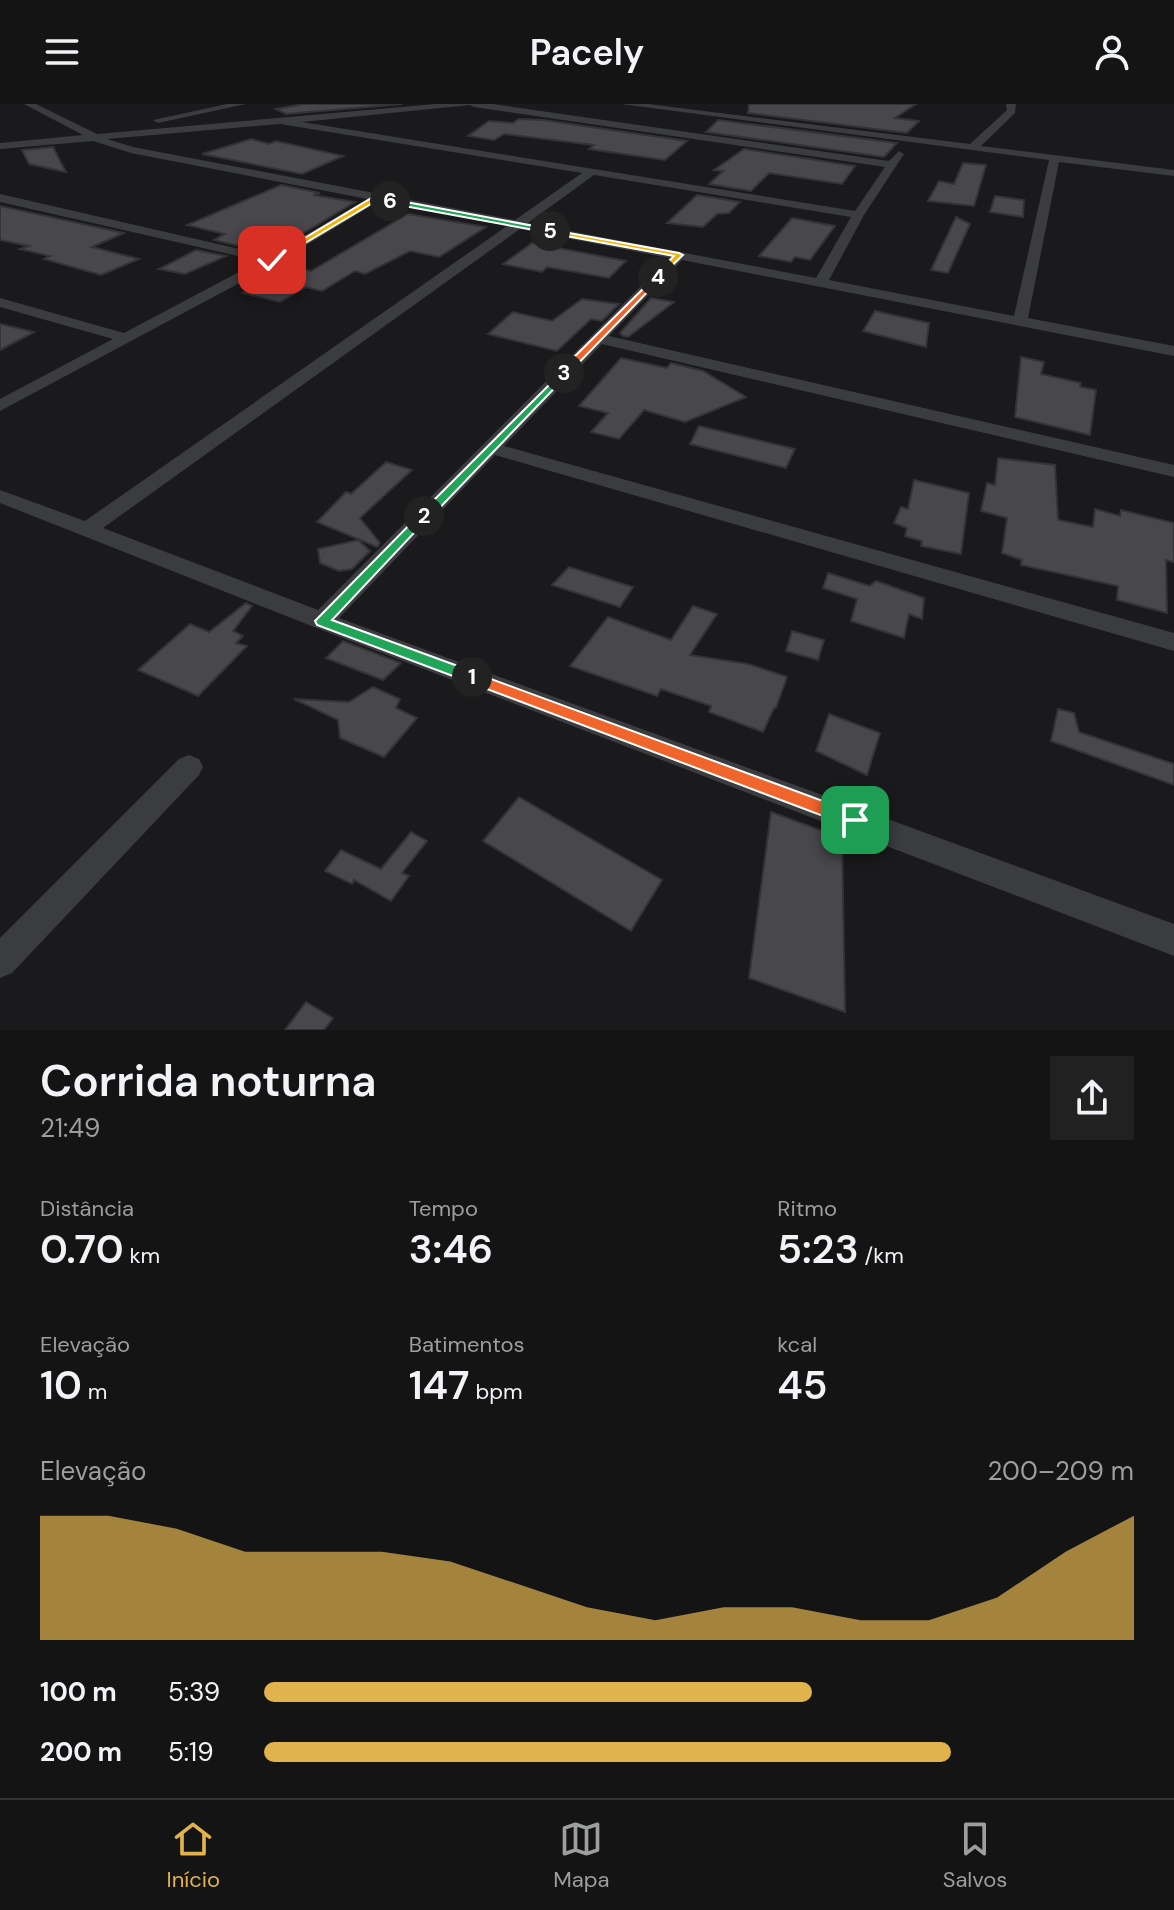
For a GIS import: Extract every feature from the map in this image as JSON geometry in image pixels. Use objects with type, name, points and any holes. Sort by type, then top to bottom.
[{"type":"street","points":[[29,104],[92,137],[131,150],[1174,351]]},
{"type":"street","points":[[92,137],[241,104]]},
{"type":"street","points":[[0,146],[466,104]]},
{"type":"street","points":[[474,104],[891,165]]},
{"type":"street","points":[[626,104],[1174,173]]},
{"type":"street","points":[[973,147],[1012,111],[1011,104]]},
{"type":"street","points":[[280,121],[858,215]]},
{"type":"street","points":[[820,283],[858,215],[909,140]]},
{"type":"street","points":[[1020,321],[1055,157]]},
{"type":"street","points":[[87,530],[591,172]]},
{"type":"street","points":[[0,198],[272,260]]},
{"type":"street","points":[[0,406],[272,260],[375,199]]},
{"type":"street","points":[[322,621],[679,255]]},
{"type":"street","points":[[0,302],[125,338]]},
{"type":"street","points":[[598,338],[1174,471]]},
{"type":"street","points":[[490,448],[1174,642]]},
{"type":"street","points":[[0,496],[322,621],[1174,940]]},
{"type":"street","points":[[0,961],[189,767]]},
{"type":"building","points":[[304,104],[402,104],[286,114],[276,109]]},
{"type":"building","points":[[749,104],[916,104],[895,118],[919,121],[907,133],[748,113]]},
{"type":"building","points":[[519,119],[687,141],[665,160],[589,149],[594,145],[504,134],[494,140],[468,136],[489,121],[513,123]]},
{"type":"building","points":[[718,120],[897,143],[884,157],[706,132]]},
{"type":"building","points":[[251,139],[269,144],[276,141],[343,156],[302,174],[202,154]]},
{"type":"building","points":[[53,147],[66,172],[29,164],[22,150]]},
{"type":"building","points":[[744,149],[855,166],[842,184],[769,173],[751,191],[709,184],[723,171],[714,170]]},
{"type":"building","points":[[963,163],[986,165],[974,206],[928,201],[939,181],[954,184]]},
{"type":"building","points":[[281,185],[320,193],[313,195],[355,202],[285,244],[260,238],[243,247],[214,240],[225,234],[187,225]]},
{"type":"building","points":[[697,195],[740,202],[729,213],[717,214],[703,227],[667,223]]},
{"type":"building","points":[[995,196],[1024,200],[1023,217],[990,212]]},
{"type":"building","points":[[0,206],[124,233],[92,247],[139,259],[101,275],[44,259],[50,256],[20,249],[29,246],[0,240]]},
{"type":"building","points":[[408,214],[486,227],[439,257],[410,251],[365,274],[355,271],[322,291],[306,287],[280,302],[243,293],[266,280],[263,280],[268,277],[268,271],[282,264],[311,271]]},
{"type":"building","points":[[956,217],[970,224],[948,273],[931,270]]},
{"type":"building","points":[[792,218],[835,226],[810,260],[795,257],[791,262],[759,256]]},
{"type":"building","points":[[532,243],[626,261],[609,278],[547,267],[542,272],[503,264]]},
{"type":"building","points":[[196,250],[226,256],[185,274],[159,269]]},
{"type":"building","points":[[651,298],[674,302],[628,337],[623,336],[620,333]]},
{"type":"building","points":[[582,299],[619,304],[602,321],[591,319],[557,351],[488,334],[513,312],[552,321]]},
{"type":"building","points":[[875,311],[929,323],[926,347],[863,331]]},
{"type":"building","points":[[0,324],[13,327],[34,332],[0,350]]},
{"type":"building","points":[[1021,357],[1044,362],[1041,374],[1081,383],[1080,387],[1096,390],[1090,435],[1015,417]]},
{"type":"building","points":[[621,358],[667,368],[671,363],[703,371],[746,397],[685,422],[644,410],[619,439],[591,432],[608,413],[579,406]]},
{"type":"building","points":[[699,426],[795,449],[786,468],[690,444]]},
{"type":"building","points":[[998,458],[1055,465],[1058,520],[1093,527],[1095,509],[1120,516],[1121,510],[1174,523],[1174,562],[1166,560],[1167,613],[1117,600],[1118,586],[1021,565],[1022,560],[1002,553],[1007,518],[981,511],[987,483],[995,485]]},
{"type":"building","points":[[386,462],[412,470],[360,518],[380,543],[377,547],[317,522],[346,492],[351,494]]},
{"type":"building","points":[[914,480],[969,493],[961,554],[921,546],[922,541],[905,536],[907,528],[894,523],[901,507],[908,509]]},
{"type":"building","points":[[358,540],[370,551],[352,569],[339,571],[320,563],[318,549]]},
{"type":"building","points":[[569,567],[633,587],[620,607],[552,585]]},
{"type":"building","points":[[828,573],[870,586],[876,581],[924,598],[922,619],[909,614],[904,638],[851,621],[857,599],[823,588]]},
{"type":"building","points":[[246,603],[252,606],[233,631],[243,636],[236,643],[247,646],[198,696],[138,670],[190,624],[209,632]]},
{"type":"building","points":[[693,606],[717,614],[690,655],[748,664],[787,677],[763,732],[709,712],[711,706],[661,689],[657,696],[570,666],[608,617],[671,640]]},
{"type":"building","points":[[792,631],[824,640],[818,660],[786,651]]},
{"type":"building","points":[[343,641],[401,663],[383,680],[326,658]]},
{"type":"building","points":[[373,687],[400,699],[396,708],[417,718],[384,757],[340,738],[338,720],[294,699],[349,702]]},
{"type":"building","points":[[1058,709],[1074,713],[1079,732],[1174,764],[1174,785],[1051,741]]},
{"type":"building","points":[[829,714],[880,733],[867,775],[816,751]]},
{"type":"building","points":[[519,797],[662,880],[631,931],[483,841]]},
{"type":"building","points":[[771,812],[842,838],[845,1012],[749,978]]},
{"type":"building","points":[[411,832],[427,841],[402,873],[409,876],[391,901],[354,880],[352,884],[325,871],[341,850],[381,869]]},
{"type":"building","points":[[306,1002],[333,1018],[324,1030],[285,1030]]},
{"type":"route","points":[[272,260],[375,199],[679,255],[322,621],[855,820]]}]
